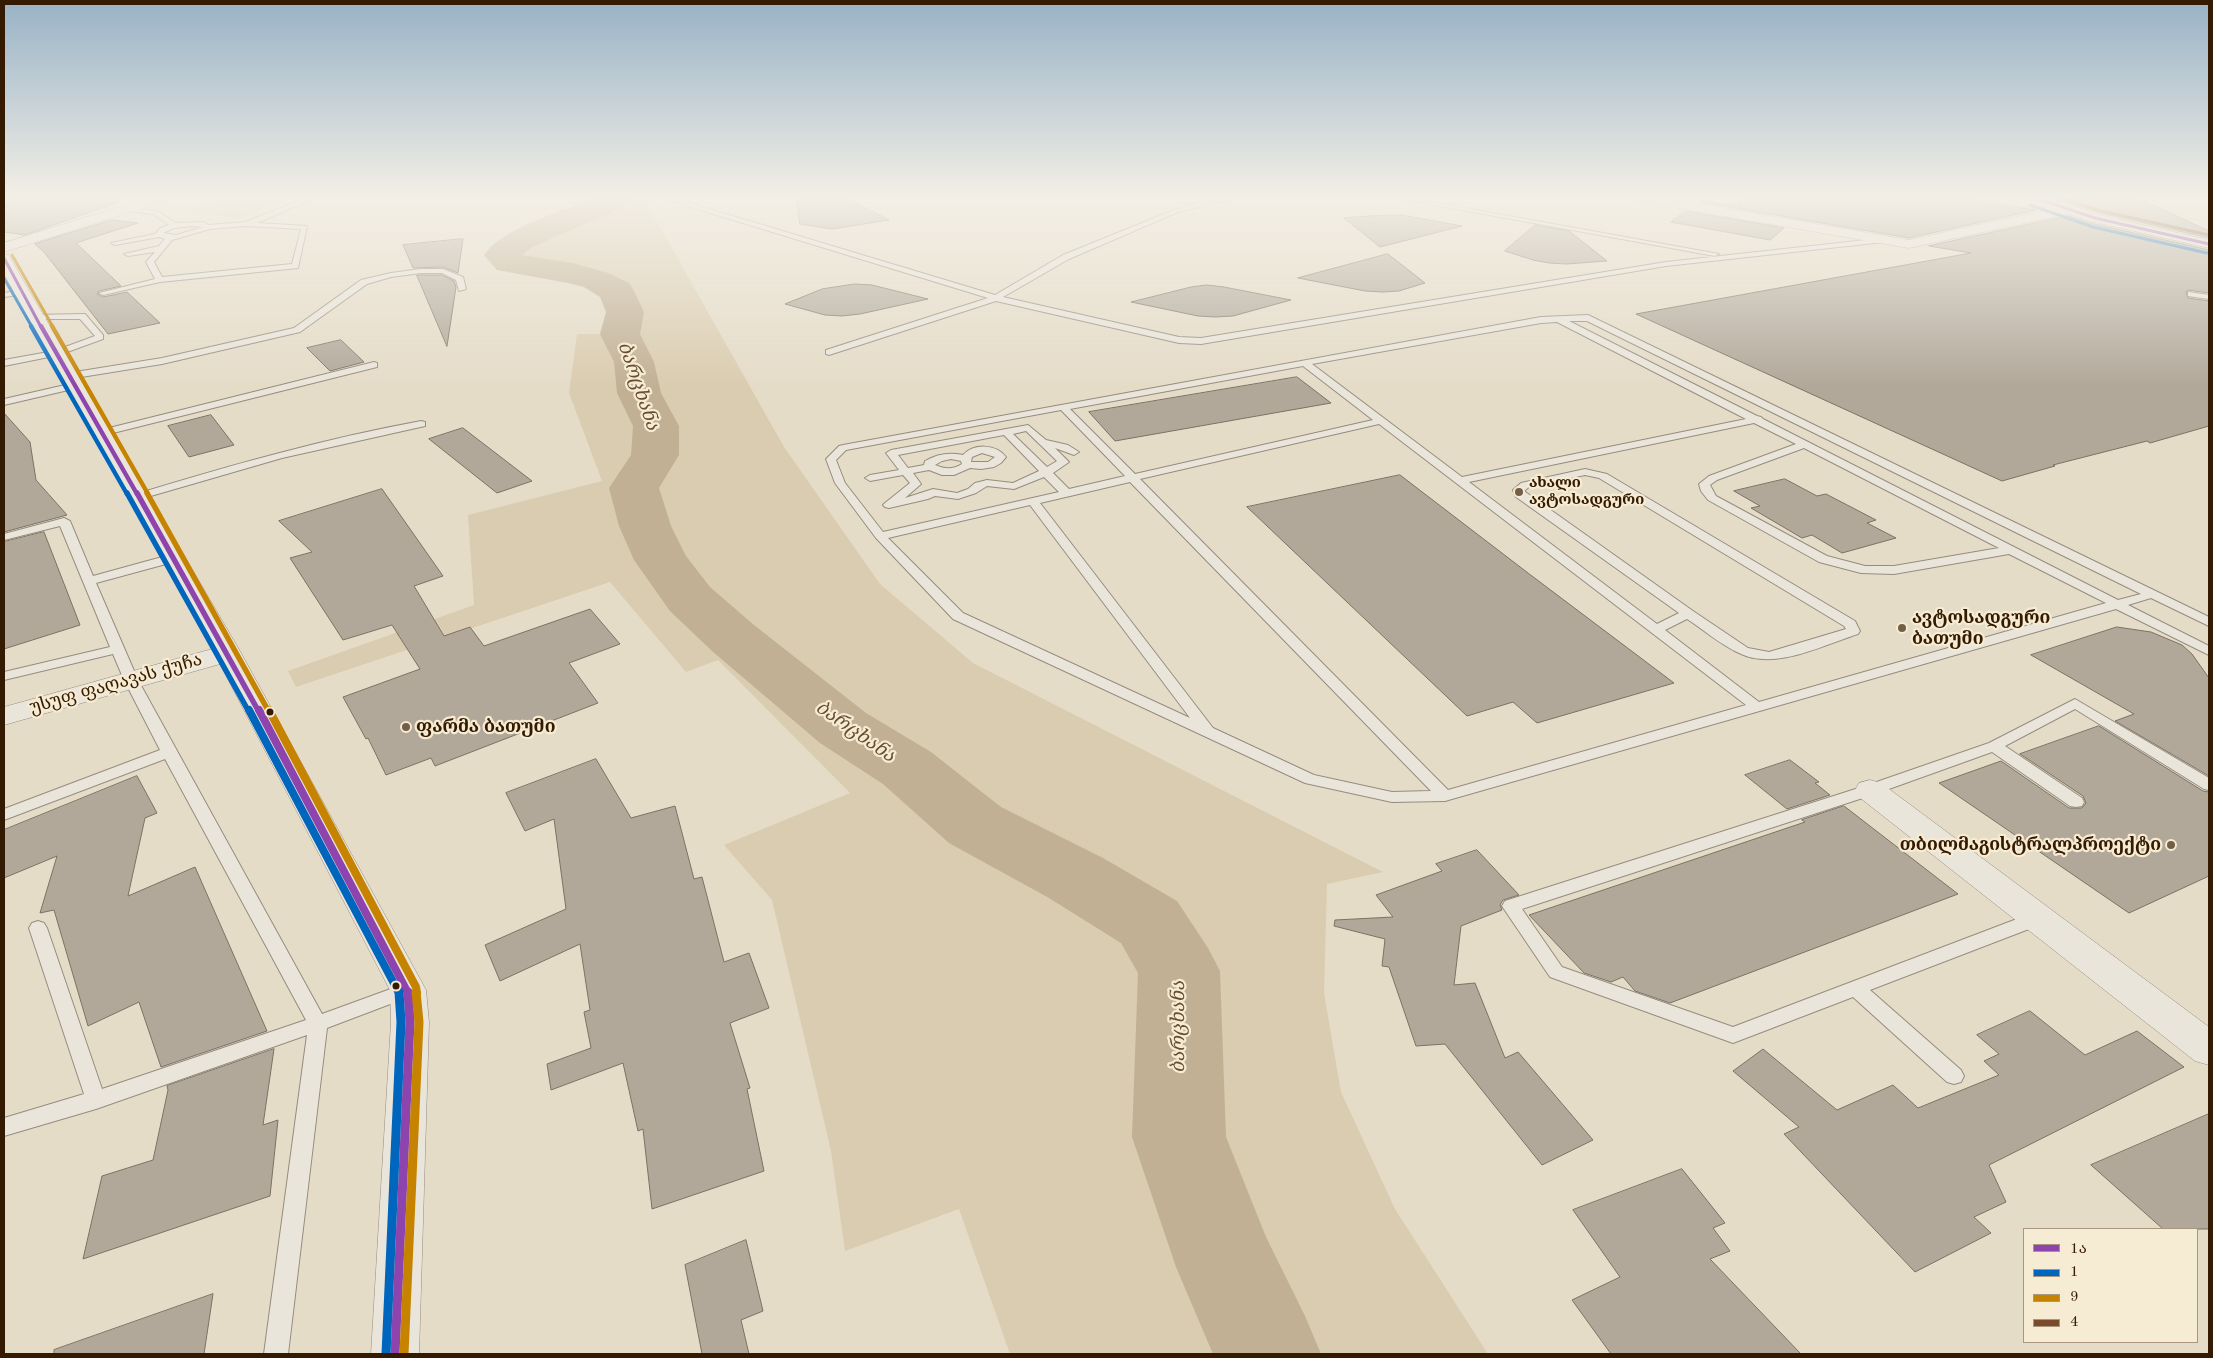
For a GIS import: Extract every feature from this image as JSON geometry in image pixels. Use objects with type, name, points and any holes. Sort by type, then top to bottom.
[{"type":"street","points":[[5,267],[13,294],[36,317],[228,653],[408,990],[410,1022],[395,1354]]},
{"type":"street","name":"უსუფ ფაღავას ქუჩა","points":[[4,716],[228,653]]},
{"type":"street","points":[[1870,790],[2036,919],[2209,1049]]},
{"type":"lane","points":[[151,260],[150,262],[160,280]]},
{"type":"lane","points":[[103,293],[160,280],[295,266],[296,260]]},
{"type":"lane","points":[[872,260],[996,298],[1180,340],[1201,342],[1666,264],[1699,260]]},
{"type":"lane","points":[[829,352],[996,298],[1060,260]]},
{"type":"lane","points":[[4,402],[72,381],[297,330],[364,282],[391,275],[421,271],[444,271],[460,278],[462,289]]},
{"type":"lane","points":[[2191,294],[2209,297]]},
{"type":"lane","points":[[4,363],[56,353],[100,337],[82,316],[36,317]]},
{"type":"lane","points":[[2153,594],[1445,796],[1392,797],[1310,779],[958,616],[880,536],[840,483],[831,459],[843,448],[1063,407],[1557,319],[1588,318],[2153,594],[2209,622]]},
{"type":"lane","points":[[1557,319],[2209,651]]},
{"type":"lane","points":[[1305,363],[1757,707]]},
{"type":"lane","points":[[101,433],[374,364]]},
{"type":"lane","points":[[1063,407],[1445,796]]},
{"type":"lane","points":[[1460,481],[1784,414]]},
{"type":"lane","points":[[880,536],[1033,501],[1131,476],[1381,421]]},
{"type":"lane","points":[[138,497],[236,467],[353,436],[421,424]]},
{"type":"lane","points":[[1028,428],[1064,462],[1014,486],[987,483],[958,496],[933,492],[924,497],[889,505],[916,484],[891,453],[1007,433],[1028,428]]},
{"type":"lane","points":[[1007,433],[1066,493]]},
{"type":"lane","points":[[1042,442],[1064,447],[1074,452]]},
{"type":"lane","points":[[1804,445],[1713,478],[1704,484],[1706,491],[1712,498],[1823,559],[1865,570],[1882,572],[2010,550]]},
{"type":"lane","points":[[870,478],[930,467],[942,472],[954,472],[966,467],[966,461],[956,456],[946,456],[929,463],[930,467]]},
{"type":"lane","points":[[1585,472],[1603,476],[1850,624],[1853,631],[1792,651],[1769,656],[1744,651],[1688,614],[1520,495],[1518,490],[1526,485],[1585,472]]},
{"type":"lane","points":[[1033,501],[1209,732]]},
{"type":"lane","points":[[4,537],[64,521],[131,680],[168,752],[318,1024],[276,1354]]},
{"type":"lane","points":[[89,581],[173,558]]},
{"type":"lane","points":[[1655,630],[1688,614]]},
{"type":"lane","points":[[4,676],[118,649]]},
{"type":"lane","points":[[2036,919],[1733,1035],[1556,972],[1511,906],[1870,790],[1994,746],[2075,703],[2209,785]]},
{"type":"lane","points":[[1994,746],[2076,802]]},
{"type":"lane","points":[[4,815],[168,752]]},
{"type":"lane","points":[[38,928],[96,1100]]},
{"type":"lane","points":[[1856,989],[1954,1076]]},
{"type":"lane","points":[[4,1127],[96,1100],[318,1024],[408,990]]},
{"type":"shaded area","points":[[506,260],[679,260],[784,447],[880,584],[973,663],[1383,872],[1327,884],[1324,993],[1341,1092],[1395,1209],[1488,1354],[1010,1354],[959,1209],[845,1251],[831,1151],[772,900],[724,845],[850,793],[718,660],[686,672],[610,582],[296,687],[288,671],[474,605],[468,515],[602,481],[569,393],[577,334],[620,334],[625,312],[616,291],[596,280],[573,273],[509,263]]},
{"type":"building","points":[[51,260],[94,260],[121,286],[99,291],[97,294],[103,297],[127,292],[160,323],[108,334]]},
{"type":"building","points":[[410,260],[460,260],[458,273],[443,267],[413,268]]},
{"type":"building","points":[[1364,260],[1396,260],[1425,283],[1399,291],[1383,292],[1365,291],[1298,278]]},
{"type":"building","points":[[1535,260],[1607,261],[1566,264]]},
{"type":"building","points":[[1931,260],[2209,260],[2209,293],[2188,290],[2186,292],[2188,298],[2209,301],[2209,426],[2150,443],[2147,441],[2053,465],[2055,466],[2002,481],[1636,314]]},
{"type":"building","points":[[417,275],[442,275],[454,281],[456,287],[447,346]]},
{"type":"building","points":[[855,284],[872,285],[928,299],[860,314],[842,316],[825,315],[785,304],[822,289]]},
{"type":"building","points":[[1207,285],[1291,300],[1233,316],[1215,317],[1198,316],[1131,302],[1191,287]]},
{"type":"building","points":[[341,340],[364,362],[330,371],[307,348]]},
{"type":"building","points":[[1297,377],[1331,403],[1115,441],[1089,412]]},
{"type":"building","points":[[4,413],[30,442],[36,480],[67,515],[4,532]]},
{"type":"building","points":[[211,415],[234,445],[189,457],[168,426]]},
{"type":"building","points":[[463,428],[532,481],[497,493],[429,439]]},
{"type":"building","points":[[1400,475],[1674,683],[1537,723],[1513,702],[1467,716],[1247,507]]},
{"type":"building","points":[[1785,479],[1817,496],[1826,494],[1876,520],[1867,523],[1896,538],[1842,553],[1812,535],[1802,538],[1751,508],[1760,506],[1734,491]]},
{"type":"building","points":[[382,489],[443,576],[414,586],[444,636],[470,627],[484,646],[590,609],[620,644],[569,663],[598,703],[435,766],[431,758],[386,775],[368,738],[366,739],[343,697],[420,669],[392,625],[343,640],[290,558],[312,552],[279,521]]},
{"type":"building","points":[[44,532],[80,625],[4,649],[4,542]]},
{"type":"building","points":[[2117,627],[2151,632],[2182,645],[2192,654],[2209,678],[2209,776],[2115,721],[2134,714],[2031,655]]},
{"type":"building","points":[[2099,726],[2203,791],[2209,792],[2209,876],[2129,913],[1939,783],[2001,761],[2069,808],[2082,808],[2086,803],[2083,796],[2020,754]]},
{"type":"building","points":[[596,759],[631,818],[675,806],[694,879],[702,877],[724,962],[749,953],[769,1008],[730,1023],[750,1088],[747,1089],[764,1171],[652,1209],[643,1129],[638,1131],[623,1063],[551,1090],[547,1064],[591,1048],[584,1012],[590,1010],[580,944],[500,981],[485,945],[566,909],[554,819],[525,831],[506,793]]},
{"type":"building","points":[[1790,760],[1819,782],[1815,783],[1830,795],[1787,809],[1745,775]]},
{"type":"building","points":[[137,776],[157,813],[145,818],[128,896],[195,867],[267,1031],[161,1067],[139,1002],[88,1026],[54,910],[40,913],[57,856],[4,878],[4,830]]},
{"type":"building","points":[[1844,806],[1958,894],[1670,1003],[1635,991],[1623,977],[1611,982],[1584,973],[1529,915],[1805,822],[1802,820]]},
{"type":"building","points":[[1477,850],[1519,895],[1503,900],[1500,905],[1502,910],[1461,926],[1454,985],[1475,983],[1505,1058],[1518,1052],[1593,1140],[1542,1165],[1445,1044],[1416,1046],[1389,967],[1382,966],[1385,939],[1334,926],[1335,920],[1393,917],[1376,895],[1442,871],[1436,864]]},
{"type":"building","points":[[2030,1011],[2085,1055],[2137,1031],[2184,1067],[1989,1165],[2006,1202],[1974,1217],[1991,1233],[1915,1272],[1784,1134],[1799,1127],[1733,1071],[1763,1049],[1837,1110],[1893,1085],[1918,1108],[1999,1075],[1984,1061],[1999,1054],[1977,1035]]},
{"type":"building","points":[[274,1049],[263,1125],[278,1120],[270,1196],[83,1259],[102,1176],[153,1160],[168,1090],[167,1086]]},
{"type":"building","points":[[2209,1114],[2209,1229],[2162,1228],[2091,1165]]},
{"type":"building","points":[[1682,1169],[1725,1223],[1713,1228],[1730,1251],[1710,1259],[1801,1354],[1611,1354],[1572,1300],[1620,1277],[1573,1210]]},
{"type":"building","points":[[746,1240],[763,1311],[741,1320],[749,1354],[702,1354],[685,1265]]},
{"type":"building","points":[[213,1294],[204,1354],[54,1354],[54,1350]]},
{"type":"waterway","name":"ბარცხანა","points":[[506,260],[509,263],[573,273],[596,280],[616,291],[625,312],[620,334],[634,362],[639,393],[656,426],[655,455],[634,488],[645,526],[661,560],[690,599],[733,638],[843,728],[907,768],[975,825],[1076,878],[1149,922],[1179,971],[1179,1137],[1227,1267],[1267,1354]]},
{"type":"transit line","name":"1ა","points":[[5,260],[228,653],[408,990],[410,1022],[395,1354]]},
{"type":"transit line","name":"9","points":[[15,260],[236,649],[416,987],[419,1022],[404,1354]]},
{"type":"transit line","name":"1","points":[[4,278],[220,657],[399,992],[401,1022],[386,1354]]},
{"type":"place","name":"ახალი ავტოსადგური","points":[[1519,492]]},
{"type":"place","name":"ავტოსადგური ბათუმი","points":[[1902,628]]},
{"type":"place","name":"ფარმა ბათუმი","points":[[406,727]]},
{"type":"place","name":"თბილმაგისტრალპროექტი","points":[[2171,845]]}]
